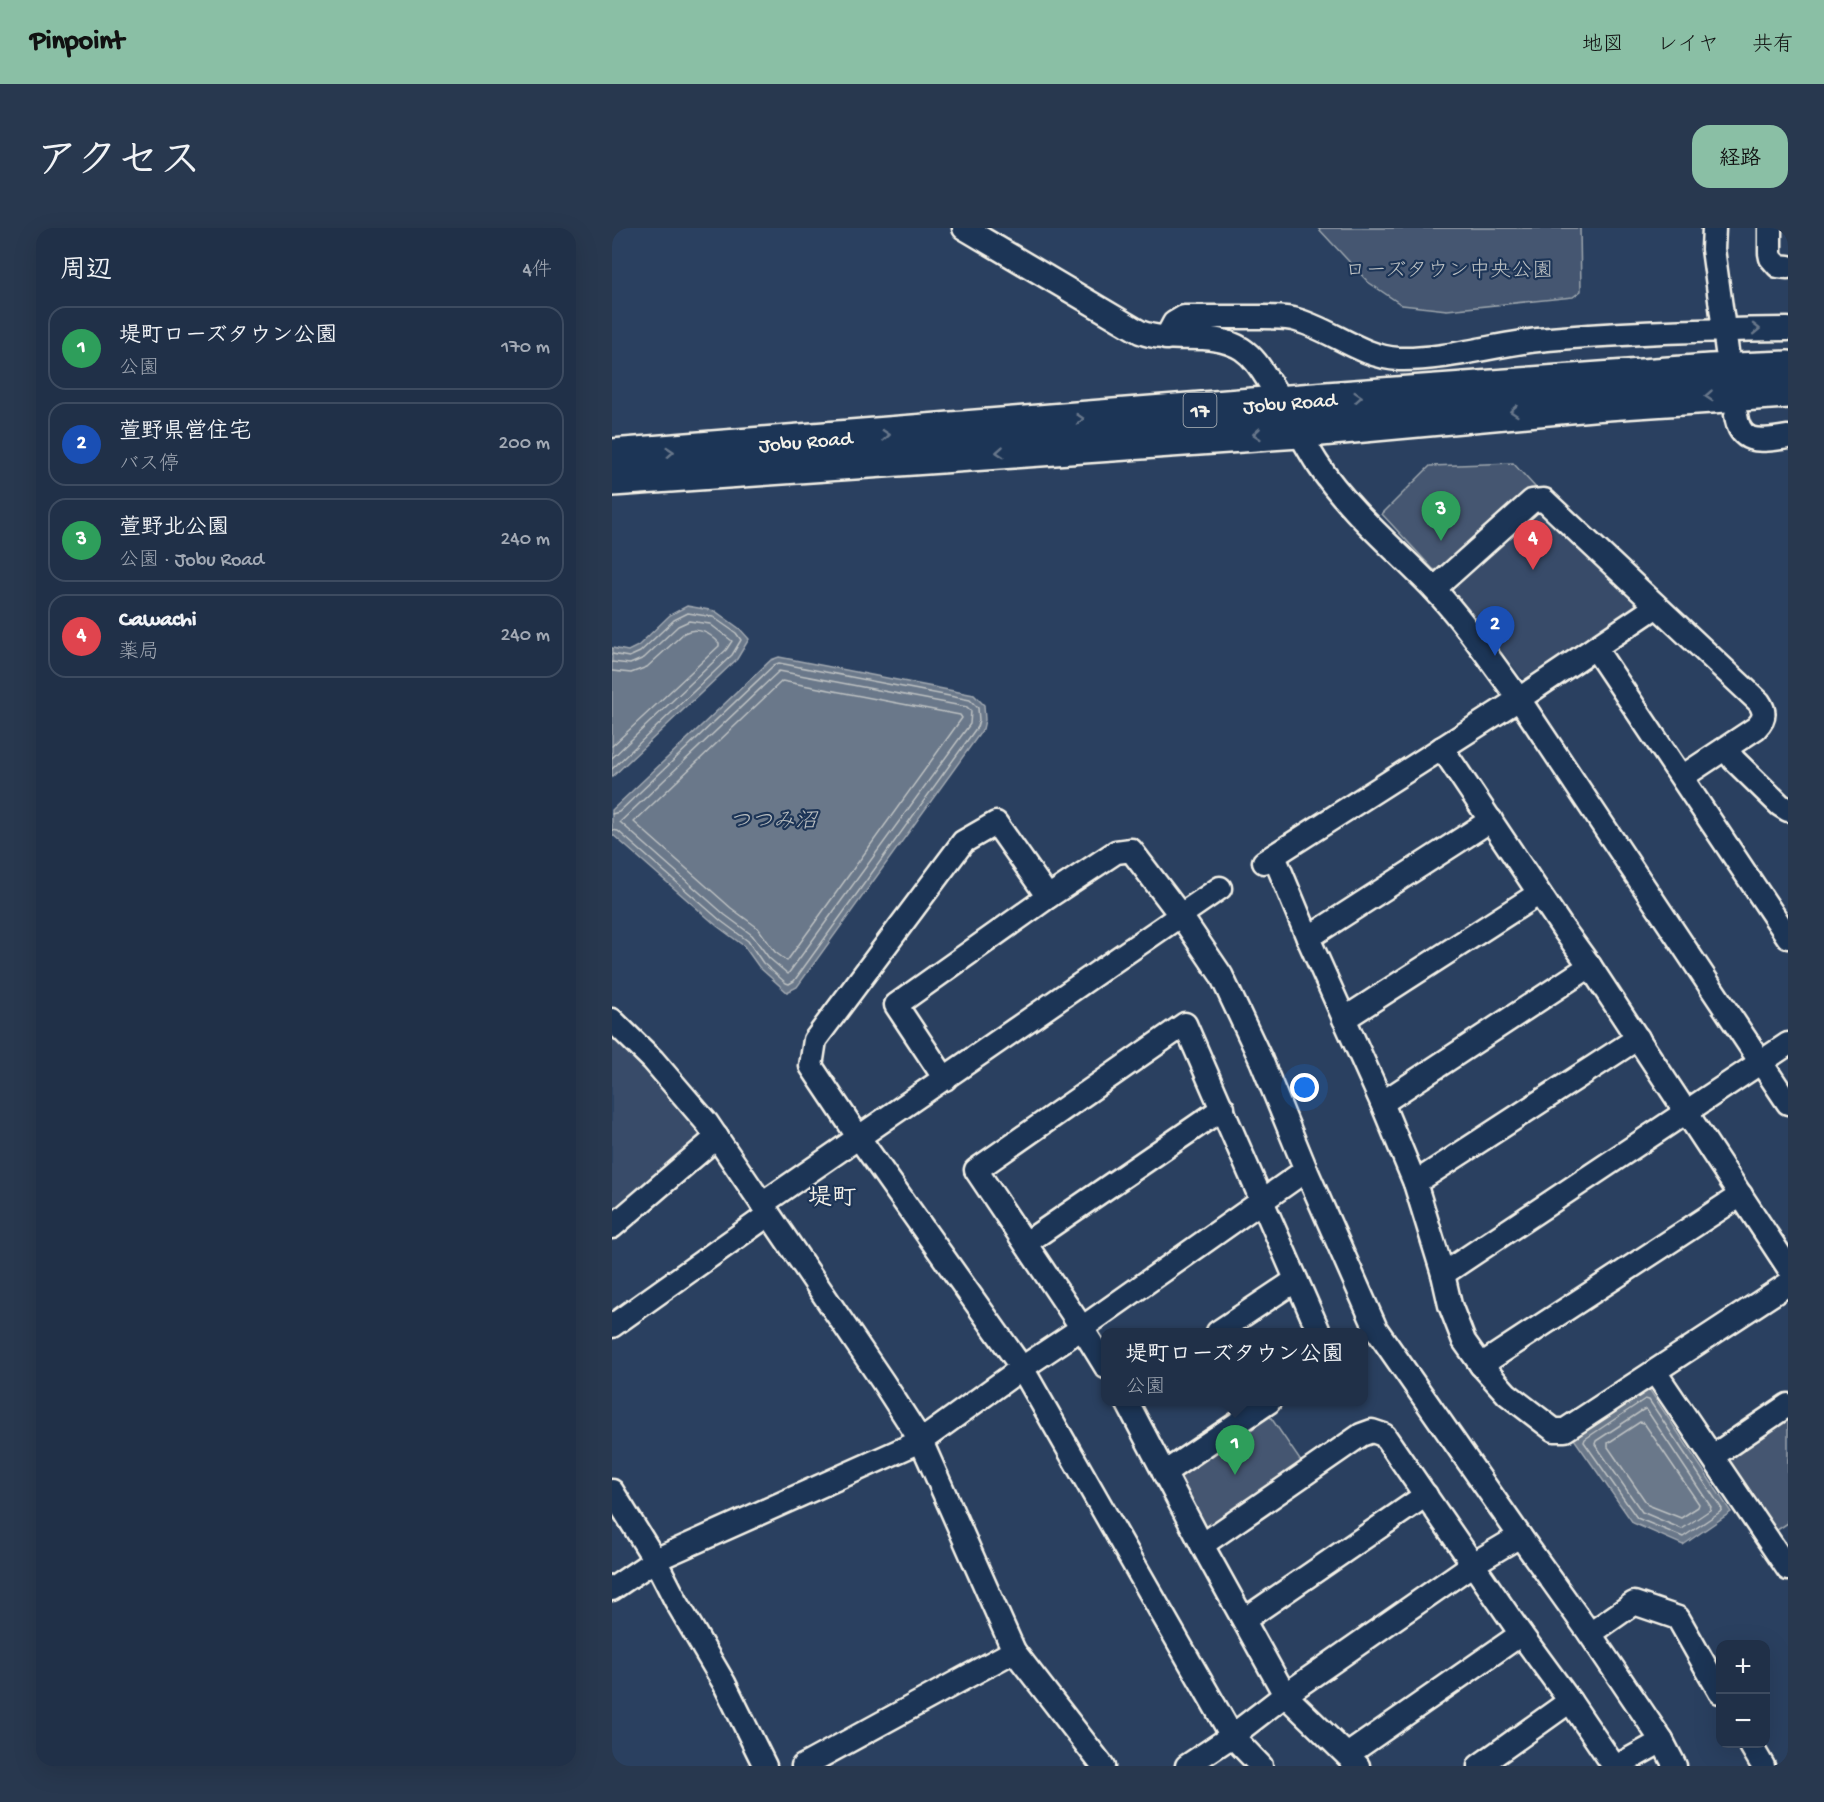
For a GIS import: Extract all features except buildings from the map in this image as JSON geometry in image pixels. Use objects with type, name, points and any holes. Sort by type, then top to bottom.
[{"type":"highway","name":"Jobu Road","points":[[612,479],[1291,417],[1710,371],[1788,368]]},
{"type":"highway","name":"Jobu Road","points":[[612,456],[1291,417],[1592,404],[1788,391]]},
{"type":"street","points":[[964,228],[1140,332],[1149,336],[1166,338],[1211,339],[1227,342],[1252,357],[1318,464],[1349,504],[1434,589],[1519,699],[1788,1103]]},
{"type":"street","points":[[1714,228],[1713,249],[1725,340]]},
{"type":"street","points":[[1770,228],[1771,258],[1778,266],[1788,267]]},
{"type":"street","points":[[1166,338],[1174,323],[1184,317],[1277,317],[1295,320],[1375,354],[1398,359],[1568,338],[1725,340],[1788,329]]},
{"type":"street","points":[[1736,415],[1737,426],[1743,435],[1752,440],[1788,437]]},
{"type":"street","points":[[1434,589],[1532,501],[1544,501],[1763,707],[1765,714],[1756,728],[1682,777]]},
{"type":"street","points":[[1655,605],[1519,699],[1269,859],[1308,938],[1382,1103],[1414,1183],[1443,1274],[1450,1305],[1464,1341],[1481,1365],[1507,1394],[1554,1430],[1565,1430],[1788,1284]]},
{"type":"street","points":[[1595,648],[1788,936]]},
{"type":"street","points":[[1442,748],[1590,966],[1788,1266]]},
{"type":"street","points":[[1726,749],[1734,760],[1788,810]]},
{"type":"street","points":[[1308,938],[1491,820]]},
{"type":"street","points":[[1048,897],[996,823],[963,842],[815,1040],[811,1066],[859,1138],[1022,1368],[1232,1736],[1260,1766]]},
{"type":"street","points":[[945,1078],[896,1005],[1048,897],[1116,852],[1131,850],[1181,916],[1221,975],[1261,1060],[1306,1170],[1376,1329],[1590,1634],[1662,1741],[1676,1766]]},
{"type":"street","points":[[612,1326],[859,1138],[1220,888]]},
{"type":"street","points":[[1344,1019],[1535,896]]},
{"type":"street","points":[[1382,1103],[1590,966]]},
{"type":"street","points":[[612,1020],[653,1060],[707,1123],[921,1441],[1014,1651],[1103,1766]]},
{"type":"street","points":[[1101,1359],[976,1170],[1185,1024],[1317,1328]]},
{"type":"street","points":[[1414,1183],[1638,1038]]},
{"type":"street","points":[[1443,1274],[1788,1044]]},
{"type":"street","points":[[1026,1243],[1223,1108]]},
{"type":"street","points":[[612,1227],[717,1137]]},
{"type":"street","points":[[612,1589],[654,1560],[921,1441],[1306,1170]]},
{"type":"street","points":[[1481,1365],[1741,1194]]},
{"type":"street","points":[[1224,1328],[1296,1280]]},
{"type":"street","points":[[1655,1372],[1788,1569]]},
{"type":"street","points":[[1713,1456],[1788,1405]]},
{"type":"street","points":[[1130,1406],[1202,1545],[1286,1695],[1352,1760],[1521,1634]]},
{"type":"street","points":[[1164,1473],[1262,1406]]},
{"type":"street","points":[[1202,1545],[1361,1435],[1372,1431],[1384,1435],[1521,1634],[1616,1766],[1662,1741]]},
{"type":"street","points":[[612,1491],[724,1683],[765,1766]]},
{"type":"street","points":[[1244,1620],[1426,1495]]},
{"type":"street","points":[[1187,1766],[1473,1564],[1520,1536]]},
{"type":"street","points":[[1590,1634],[1634,1603],[1678,1618],[1716,1685]]},
{"type":"street","points":[[803,1766],[1014,1651]]},
{"type":"street","points":[[1479,1766],[1570,1701]]},
{"type":"street","points":[[1753,1748],[1763,1766]]},
{"type":"shaded area","points":[[1545,508],[1640,600],[1638,611],[1531,682],[1521,676],[1455,593],[1452,583],[1533,509]]},
{"type":"shaded area","points":[[612,1027],[704,1127],[701,1142],[612,1218]]},
{"type":"green space","name":"ローズタウン中央公園","points":[[1318,228],[1580,228],[1581,291],[1573,297],[1447,310],[1402,305],[1368,282]]},
{"type":"green space","points":[[1513,463],[1536,488],[1440,572],[1433,569],[1382,514],[1430,466]]},
{"type":"green space","points":[[1265,1409],[1306,1469],[1211,1533],[1198,1529],[1176,1470]]},
{"type":"green space","points":[[1788,1412],[1788,1523],[1771,1534],[1725,1466],[1725,1454]]},
{"type":"water","points":[[687,606],[715,611],[740,629],[749,639],[737,659],[612,777],[612,648],[628,651],[638,646],[670,615]]},
{"type":"water","name":"つつみ沼","points":[[779,657],[974,695],[984,705],[985,720],[983,729],[797,987],[787,992],[759,967],[744,946],[717,926],[612,834],[612,810],[771,660]]},
{"type":"water","points":[[1649,1389],[1731,1512],[1683,1545],[1633,1523],[1574,1439]]},
{"type":"place","name":"萱野北公園","points":[[1441,541]]},
{"type":"place","name":"Cawachi","points":[[1533,570]]},
{"type":"place","name":"萱野県営住宅","points":[[1495,656]]},
{"type":"place","name":"堤町ローズタウン公園","points":[[1235,1475]]},
{"type":"district","name":"堤町","points":[[832,1196]]}]
